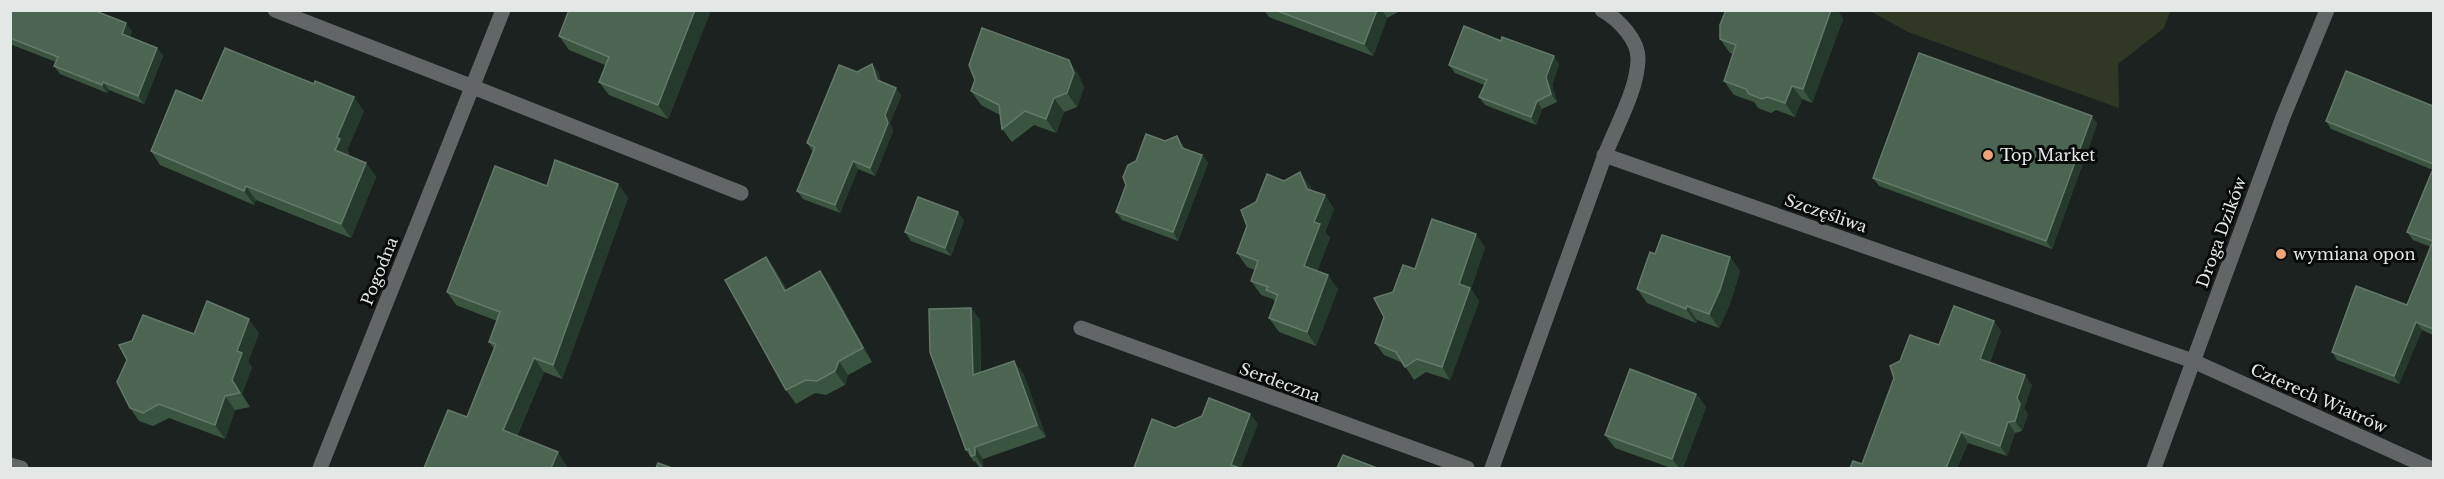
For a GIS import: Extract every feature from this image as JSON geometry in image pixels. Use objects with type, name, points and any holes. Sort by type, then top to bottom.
[{"type":"street","points":[[275,10],[741,193]]},
{"type":"street","name":"Pogodna","points":[[320,468],[503,10]]},
{"type":"street","points":[[1492,468],[1604,155],[1636,77],[1638,57],[1635,43],[1623,28],[1602,10]]},
{"type":"street","name":"Droga Dzików","points":[[2154,468],[2283,117],[2326,10]]},
{"type":"street","name":"Szczęśliwa","points":[[1604,155],[2193,361]]},
{"type":"street","name":"Serdeczna","points":[[1081,328],[1467,468]]},
{"type":"street","name":"Czterech Wiatrów","points":[[2193,361],[2430,468]]},
{"type":"street","points":[[10,465],[21,468]]},
{"type":"green space","points":[[1870,11],[2170,11],[2164,28],[2118,64],[2119,108],[1908,32]]},
{"type":"building","points":[[10,10],[93,10],[126,23],[122,34],[157,48],[138,96],[54,66],[58,57],[10,38]]},
{"type":"building","points":[[569,10],[695,10],[658,105],[599,82],[609,57],[559,36]]},
{"type":"building","points":[[1275,10],[1377,10],[1364,44]]},
{"type":"building","points":[[1726,10],[1831,10],[1803,89],[1792,86],[1785,103],[1767,97],[1762,99],[1749,94],[1746,89],[1724,81],[1736,45],[1720,39],[1720,25]]},
{"type":"building","points":[[1464,26],[1501,41],[1502,37],[1554,56],[1546,77],[1551,94],[1537,101],[1531,117],[1479,97],[1487,80],[1449,65]]},
{"type":"building","points":[[982,28],[1069,60],[1074,73],[1067,93],[1054,98],[1046,119],[1025,111],[1002,129],[999,105],[971,91],[975,80],[969,65]]},
{"type":"building","points":[[225,48],[314,84],[315,81],[354,97],[337,137],[340,139],[335,150],[366,163],[341,224],[246,186],[244,191],[151,151],[176,90],[202,101]]},
{"type":"building","name":"Top Market","points":[[1919,53],[2092,116],[2046,241],[1873,178]]},
{"type":"building","points":[[872,64],[877,80],[896,88],[885,115],[888,123],[870,168],[853,161],[835,205],[797,191],[815,147],[807,143],[839,65],[857,72]]},
{"type":"building","points":[[2346,71],[2433,106],[2433,164],[2326,121]]},
{"type":"building","points":[[1146,134],[1165,141],[1177,136],[1182,148],[1202,155],[1173,232],[1116,212],[1126,185],[1123,177],[1128,165],[1136,161]]},
{"type":"building","points":[[555,160],[618,184],[553,365],[534,358],[503,430],[558,452],[551,468],[424,468],[448,410],[467,417],[496,344],[489,342],[500,312],[447,292],[495,166],[547,186]]},
{"type":"building","points":[[2433,169],[2433,241],[2407,232]]},
{"type":"building","points":[[1300,172],[1307,189],[1325,195],[1314,222],[1320,224],[1304,266],[1328,275],[1307,332],[1269,318],[1278,295],[1266,290],[1268,287],[1251,281],[1258,261],[1237,253],[1247,226],[1241,210],[1256,202],[1267,174],[1284,181]]},
{"type":"building","points":[[918,197],[958,212],[945,248],[905,232]]},
{"type":"building","points":[[1432,219],[1476,234],[1459,284],[1470,288],[1442,367],[1417,359],[1405,367],[1396,352],[1375,343],[1384,317],[1374,298],[1393,292],[1403,265],[1415,269]]},
{"type":"building","points":[[1662,235],[1730,257],[1720,290],[1709,314],[1687,306],[1686,309],[1637,289],[1650,252],[1655,254]]},
{"type":"building","points":[[2433,241],[2433,329],[2416,322],[2394,376],[2332,352],[2356,286],[2407,305]]},
{"type":"building","points":[[766,257],[785,291],[820,271],[863,348],[839,361],[835,371],[817,381],[806,380],[786,390],[725,280]]},
{"type":"building","points":[[207,301],[249,319],[237,351],[242,353],[232,380],[240,393],[225,396],[215,425],[159,404],[143,413],[130,408],[117,382],[127,360],[119,345],[132,341],[143,315],[194,334]]},
{"type":"building","points":[[1954,306],[1994,321],[1980,359],[2025,375],[2017,398],[2020,404],[2015,421],[2008,422],[2000,446],[1961,432],[1946,468],[1850,468],[1853,461],[1862,464],[1894,378],[1890,366],[1900,361],[1910,335],[1939,345]]},
{"type":"building","points":[[971,308],[973,375],[1014,361],[1037,425],[975,447],[975,455],[971,456],[969,449],[966,450],[930,352],[929,309]]},
{"type":"building","points":[[1630,369],[1696,394],[1672,459],[1605,435]]},
{"type":"building","points":[[1209,398],[1250,414],[1231,465],[1240,468],[1134,468],[1152,419],[1175,428],[1202,416]]},
{"type":"building","points":[[1343,455],[1377,468],[1337,468]]},
{"type":"building","points":[[658,463],[672,468],[656,468]]},
{"type":"place","name":"Top Market","points":[[1988,155]]},
{"type":"place","name":"wymiana opon","points":[[2281,254]]}]
